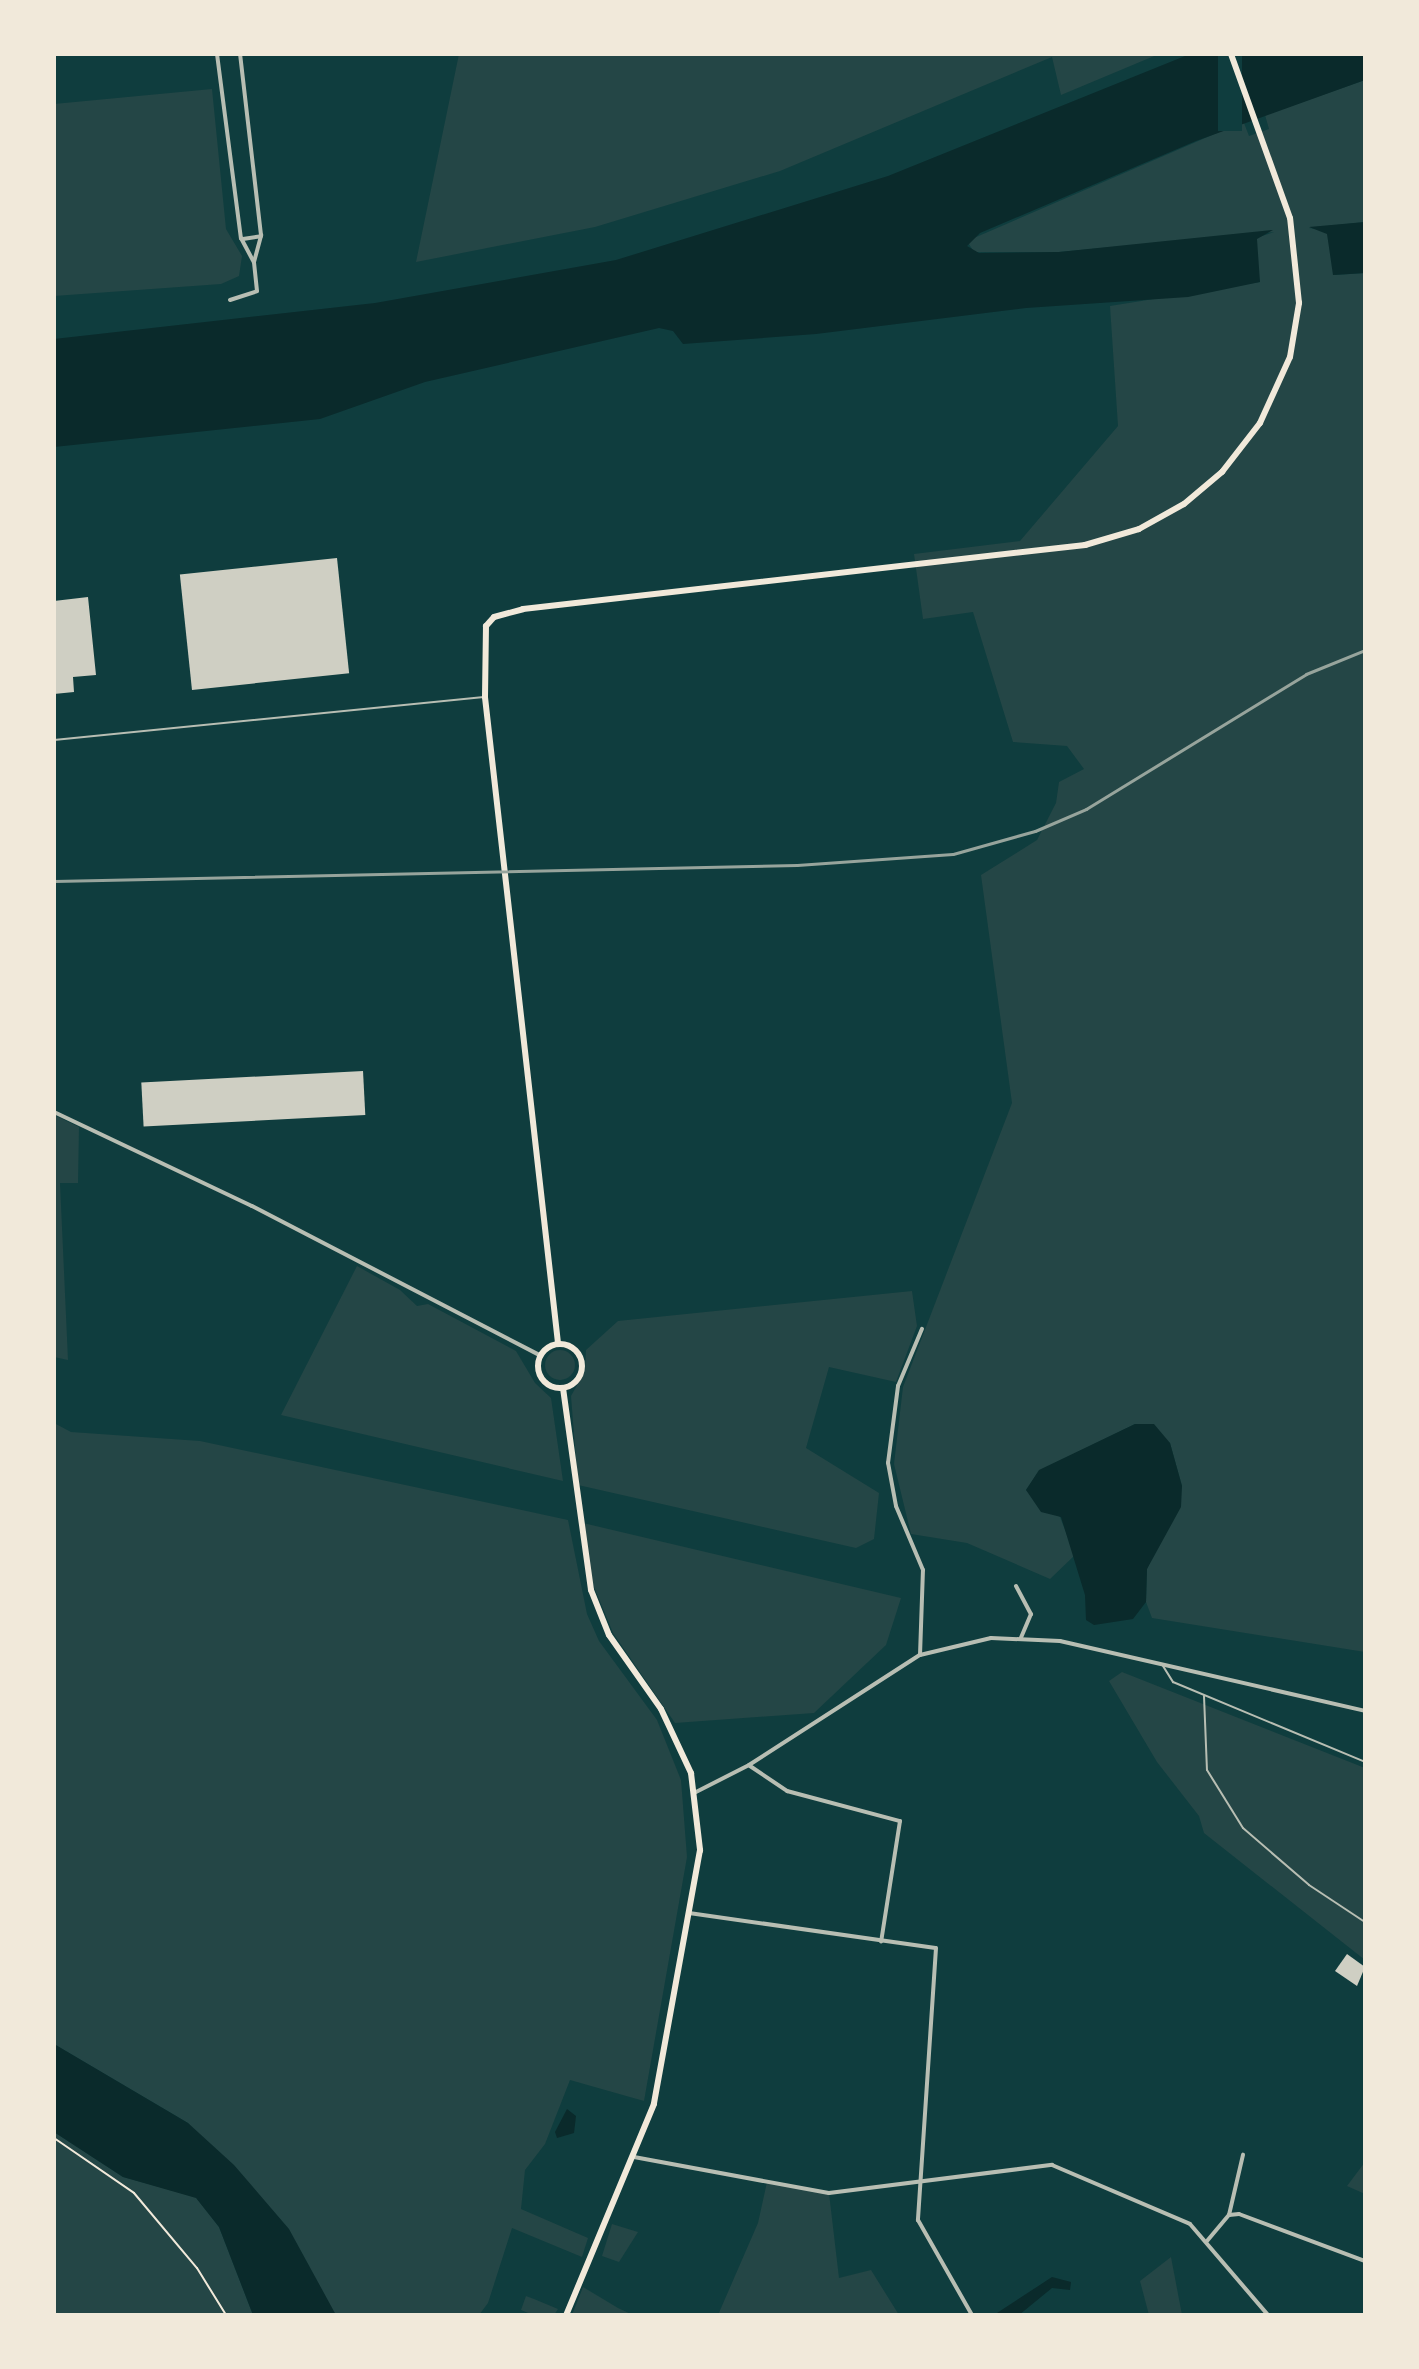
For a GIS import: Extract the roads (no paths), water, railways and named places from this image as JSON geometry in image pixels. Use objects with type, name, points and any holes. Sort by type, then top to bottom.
[{"type":"main road","points":[[558,1343],[485,697],[482,638],[494,617],[508,611],[1035,554],[1139,529],[1184,504],[1247,445],[1282,381],[1296,328],[1299,274],[1292,228],[1261,132],[1231,54]]},
{"type":"main road","points":[[558,1343],[573,1347],[582,1362],[578,1379],[563,1388],[544,1381],[538,1368],[540,1355],[558,1343]]},
{"type":"main road","points":[[563,1388],[591,1590],[609,1635],[670,1726],[696,1792],[700,1850],[654,2104],[566,2315]]},
{"type":"street","points":[[217,54],[241,238],[254,262]]},
{"type":"street","points":[[230,300],[257,291],[254,262],[261,235],[240,54]]},
{"type":"street","points":[[241,238],[261,235]]},
{"type":"street","points":[[54,1112],[252,1206],[540,1355]]},
{"type":"street","points":[[920,1655],[923,1570],[896,1506],[888,1463],[898,1386],[922,1329]]},
{"type":"street","points":[[1016,1586],[1031,1614],[1021,1638]]},
{"type":"street","points":[[696,1792],[749,1765],[920,1655],[974,1640],[1021,1638],[1060,1641],[1365,1711]]},
{"type":"street","points":[[749,1765],[775,1787],[900,1821],[881,1942]]},
{"type":"street","points":[[689,1913],[936,1948],[918,2220],[972,2315]]},
{"type":"street","points":[[1207,2241],[1229,2215],[1243,2155]]},
{"type":"street","points":[[634,2157],[829,2193],[921,2184],[1052,2165],[1190,2224],[1268,2315]]},
{"type":"street","points":[[1229,2215],[1239,2214],[1365,2261]]},
{"type":"lane","points":[[54,740],[485,697]]},
{"type":"lane","points":[[1163,1665],[1173,1682],[1365,1762]]},
{"type":"lane","points":[[1204,1696],[1207,1770],[1243,1828],[1309,1885],[1365,1922]]},
{"type":"railway","points":[[54,881],[797,865],[953,854],[1035,831],[1086,809],[1306,674],[1365,650]]}]
